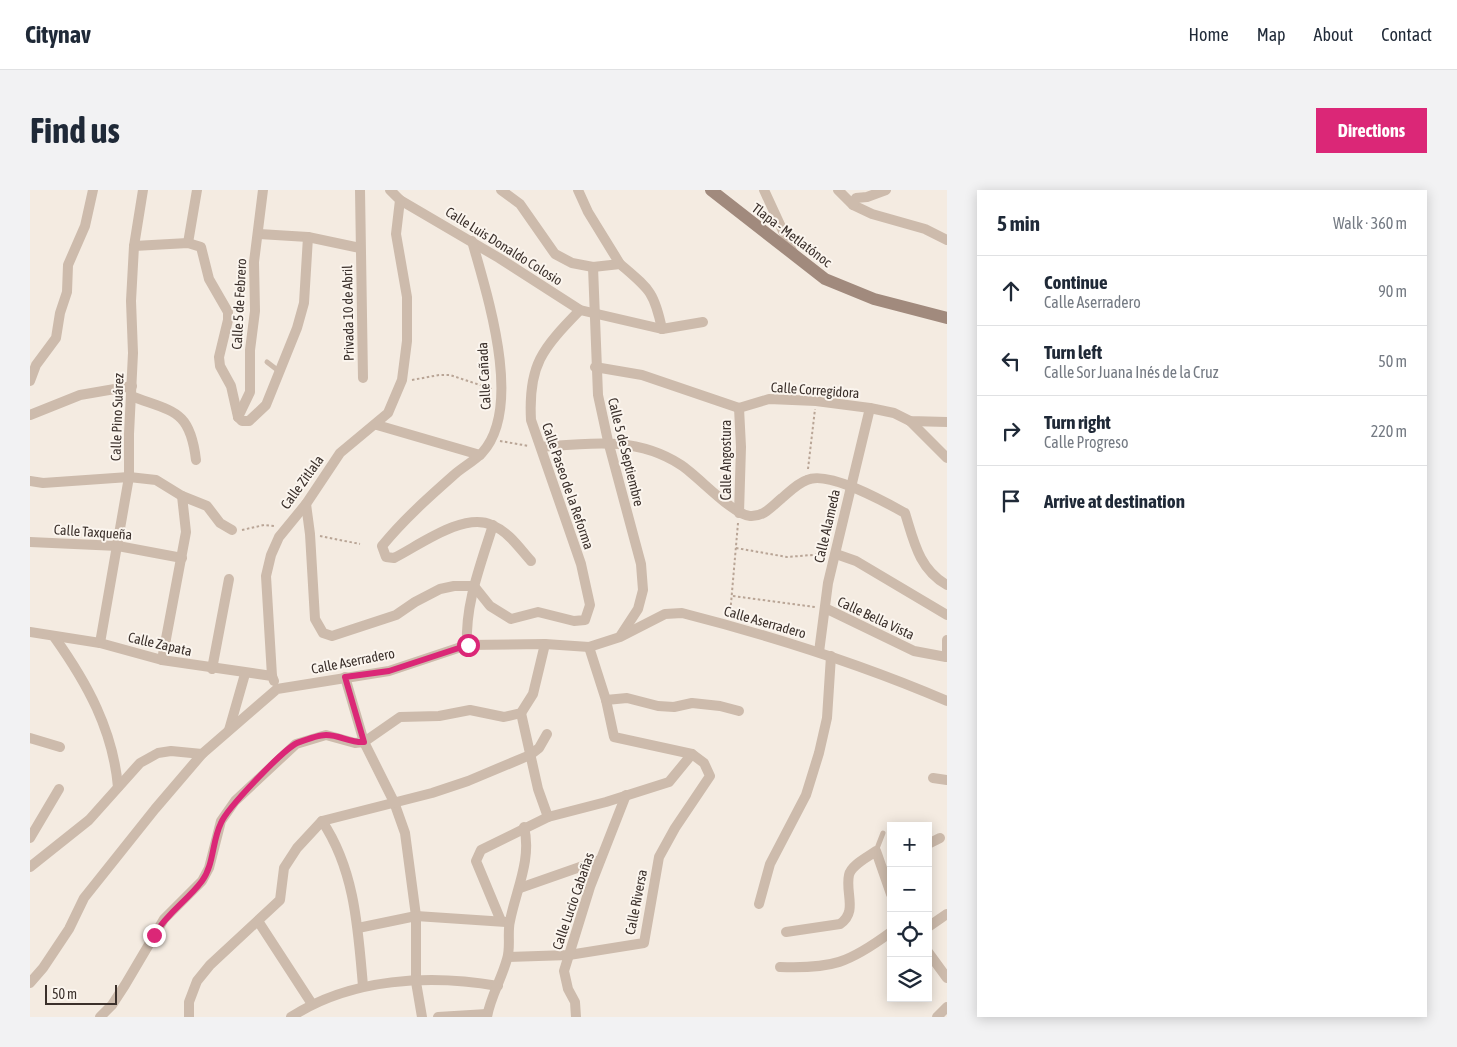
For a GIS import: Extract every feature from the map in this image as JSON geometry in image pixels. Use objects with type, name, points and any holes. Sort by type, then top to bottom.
[{"type":"main road","name":"Tlapa - Metlatónoc","points":[[711,190],[825,279],[848,290],[947,318]]},
{"type":"street","points":[[30,381],[36,365],[56,338],[60,313],[67,292],[68,265],[85,226],[93,190]]},
{"type":"street","name":"Calle Pino Suárez","points":[[100,643],[107,594],[118,546],[129,477],[131,301],[134,246],[143,190]]},
{"type":"street","points":[[188,243],[197,190]]},
{"type":"street","name":"Calle 5 de Febrero","points":[[238,417],[250,392],[250,350],[255,311],[254,262],[264,190]]},
{"type":"street","name":"Privada 10 de Abril","points":[[360,190],[363,378]]},
{"type":"street","name":"Calle Luis Donaldo Colosio","points":[[390,190],[400,200],[472,241],[547,287],[580,310],[662,329]]},
{"type":"street","points":[[501,190],[520,204],[556,254],[572,263],[593,267],[620,264]]},
{"type":"street","points":[[578,190],[588,212],[620,264],[646,285],[657,302],[662,329],[703,322]]},
{"type":"street","points":[[764,190],[796,258]]},
{"type":"street","points":[[838,190],[856,198],[878,217],[925,229],[947,240]]},
{"type":"street","points":[[856,198],[886,190]]},
{"type":"street","name":"Calle Zitlala","points":[[272,676],[266,576],[271,555],[286,527],[306,504],[340,453],[377,424],[393,405],[402,380],[407,341],[407,297],[396,234],[400,200]]},
{"type":"street","points":[[259,234],[308,237],[360,248]]},
{"type":"street","points":[[134,246],[188,243],[201,247],[209,279],[228,312],[228,320],[219,357],[220,366],[231,386],[238,417],[242,421],[249,421],[266,405],[298,328],[304,303],[308,237]]},
{"type":"street","name":"Calle Cañada","points":[[472,241],[496,337],[501,393],[500,415],[493,439],[480,454],[418,506],[382,546],[383,553],[386,557],[394,558],[460,523],[479,521],[493,525]]},
{"type":"street","name":"Calle 5 de Septiembre","points":[[593,267],[596,367],[608,441],[641,564],[643,590],[638,610],[620,637]]},
{"type":"street","name":"Calle Paseo de la Reforma","points":[[474,586],[490,606],[504,617],[511,619],[538,612],[581,622],[585,620],[590,605],[588,590],[581,564],[531,420],[530,395],[532,375],[538,360],[580,310]]},
{"type":"street","points":[[596,367],[642,375],[739,408]]},
{"type":"street","points":[[30,415],[80,395],[131,391],[179,414],[192,434],[196,460]]},
{"type":"street","name":"Calle Corregidora","points":[[739,408],[769,399],[816,401],[894,413],[910,421],[947,422]]},
{"type":"street","name":"Calle Angostura","points":[[739,408],[741,447],[739,513]]},
{"type":"street","name":"Calle Alameda","points":[[819,652],[824,608],[850,486],[870,408]]},
{"type":"street","points":[[910,421],[947,458]]},
{"type":"street","points":[[377,424],[480,454]]},
{"type":"street","points":[[541,447],[608,441],[626,443],[664,456],[680,464],[739,513],[751,516],[765,513],[808,479],[834,480],[905,513],[916,550],[924,566],[938,580],[947,585]]},
{"type":"street","points":[[30,482],[43,483],[129,477],[156,480],[182,496],[207,506],[220,524],[232,530]]},
{"type":"street","points":[[162,660],[186,532],[182,496]]},
{"type":"street","points":[[306,504],[310,534],[315,619],[323,633],[332,636],[396,615],[440,588],[474,586]]},
{"type":"street","points":[[468,645],[466,626],[474,586],[493,525],[509,536],[531,561]]},
{"type":"street","name":"Calle Taxqueña","points":[[30,542],[118,546],[182,558]]},
{"type":"street","points":[[836,554],[856,561],[947,615]]},
{"type":"street","points":[[212,669],[229,579]]},
{"type":"street","name":"Calle Bella Vista","points":[[824,608],[914,651],[946,657]]},
{"type":"street","name":"Calle Aserradero","points":[[277,689],[389,671],[468,645],[545,644],[589,647],[620,637],[665,614],[682,613],[819,652],[947,701]]},
{"type":"street","name":"Calle Zapata","points":[[30,632],[55,638],[100,643],[162,660],[246,674],[272,676]]},
{"type":"street","points":[[55,638],[84,678],[102,720],[116,759],[118,786]]},
{"type":"street","points":[[946,657],[947,640]]},
{"type":"street","points":[[545,644],[533,694],[521,713],[530,755],[548,817]]},
{"type":"street","points":[[438,1017],[487,1015],[508,957],[505,922],[476,861],[477,855],[481,850],[524,827],[548,817],[606,802],[669,782],[692,754],[614,736],[606,700],[589,647]]},
{"type":"street","points":[[760,904],[770,864],[806,795],[819,753],[827,718],[831,656]]},
{"type":"street","points":[[230,730],[246,674]]},
{"type":"street","points":[[30,983],[44,968],[69,929],[84,898],[202,754],[277,689],[272,676]]},
{"type":"street","points":[[345,677],[364,742],[394,802],[408,849],[416,916],[416,982],[422,1017]]},
{"type":"street","points":[[606,700],[627,698],[658,706],[674,707],[692,703],[720,706],[739,711]]},
{"type":"street","points":[[100,1017],[112,1005],[164,919],[202,881],[209,868],[215,838],[221,821],[235,801],[296,744],[326,735],[355,743],[364,742],[400,717],[439,716],[470,710],[504,717],[521,713]]},
{"type":"street","points":[[188,1015],[189,1002],[198,981],[210,965],[280,900],[284,868],[297,848],[322,821],[432,793],[468,781],[530,755],[539,748],[547,734]]},
{"type":"street","points":[[30,738],[60,747]]},
{"type":"street","points":[[30,867],[89,820],[140,763],[158,753],[171,751],[202,754]]},
{"type":"street","name":"Calle Riversa","points":[[508,957],[569,955],[644,943],[659,857],[675,828],[710,776],[704,763],[692,754]]},
{"type":"street","points":[[933,778],[947,780]]},
{"type":"street","points":[[30,838],[59,789]]},
{"type":"street","name":"Calle Lucio Cabañas","points":[[576,1017],[574,1002],[568,989],[564,971],[600,860],[626,795]]},
{"type":"street","points":[[322,821],[334,839],[345,864],[358,928],[363,986]]},
{"type":"street","points":[[505,922],[520,888],[526,836],[524,827]]},
{"type":"street","points":[[932,842],[940,838]]},
{"type":"street","points":[[786,932],[840,924],[848,919],[850,912],[849,875],[852,869],[876,851],[886,865]]},
{"type":"street","points":[[520,888],[600,860]]},
{"type":"street","points":[[932,924],[947,914]]},
{"type":"street","points":[[358,928],[416,916],[505,922]]},
{"type":"street","points":[[258,921],[312,1004]]},
{"type":"street","points":[[780,967],[811,968],[834,964],[862,953],[887,935]]},
{"type":"street","points":[[932,957],[947,978]]},
{"type":"street","points":[[292,1017],[312,1004],[363,986],[439,979],[498,986]]},
{"type":"street","points":[[937,1017],[947,1007]]},
{"type":"lane","points":[[267,362],[280,372]]},
{"type":"lane","points":[[876,851],[883,833]]},
{"type":"path","points":[[402,380],[420,380],[439,374],[450,375],[501,393]]},
{"type":"path","points":[[808,479],[816,401]]},
{"type":"path","points":[[493,439],[520,446],[541,447]]},
{"type":"path","points":[[728,626],[733,596],[739,513]]},
{"type":"path","points":[[232,530],[249,530],[264,525],[286,527]]},
{"type":"path","points":[[310,534],[360,544]]},
{"type":"path","points":[[736,548],[787,557],[836,554]]},
{"type":"path","points":[[733,596],[824,608]]},
{"type":"route","points":[[154,935],[164,919],[202,881],[209,868],[215,838],[221,821],[235,801],[296,744],[326,735],[343,738],[355,743],[364,742],[345,677],[389,671],[468,645]]}]
